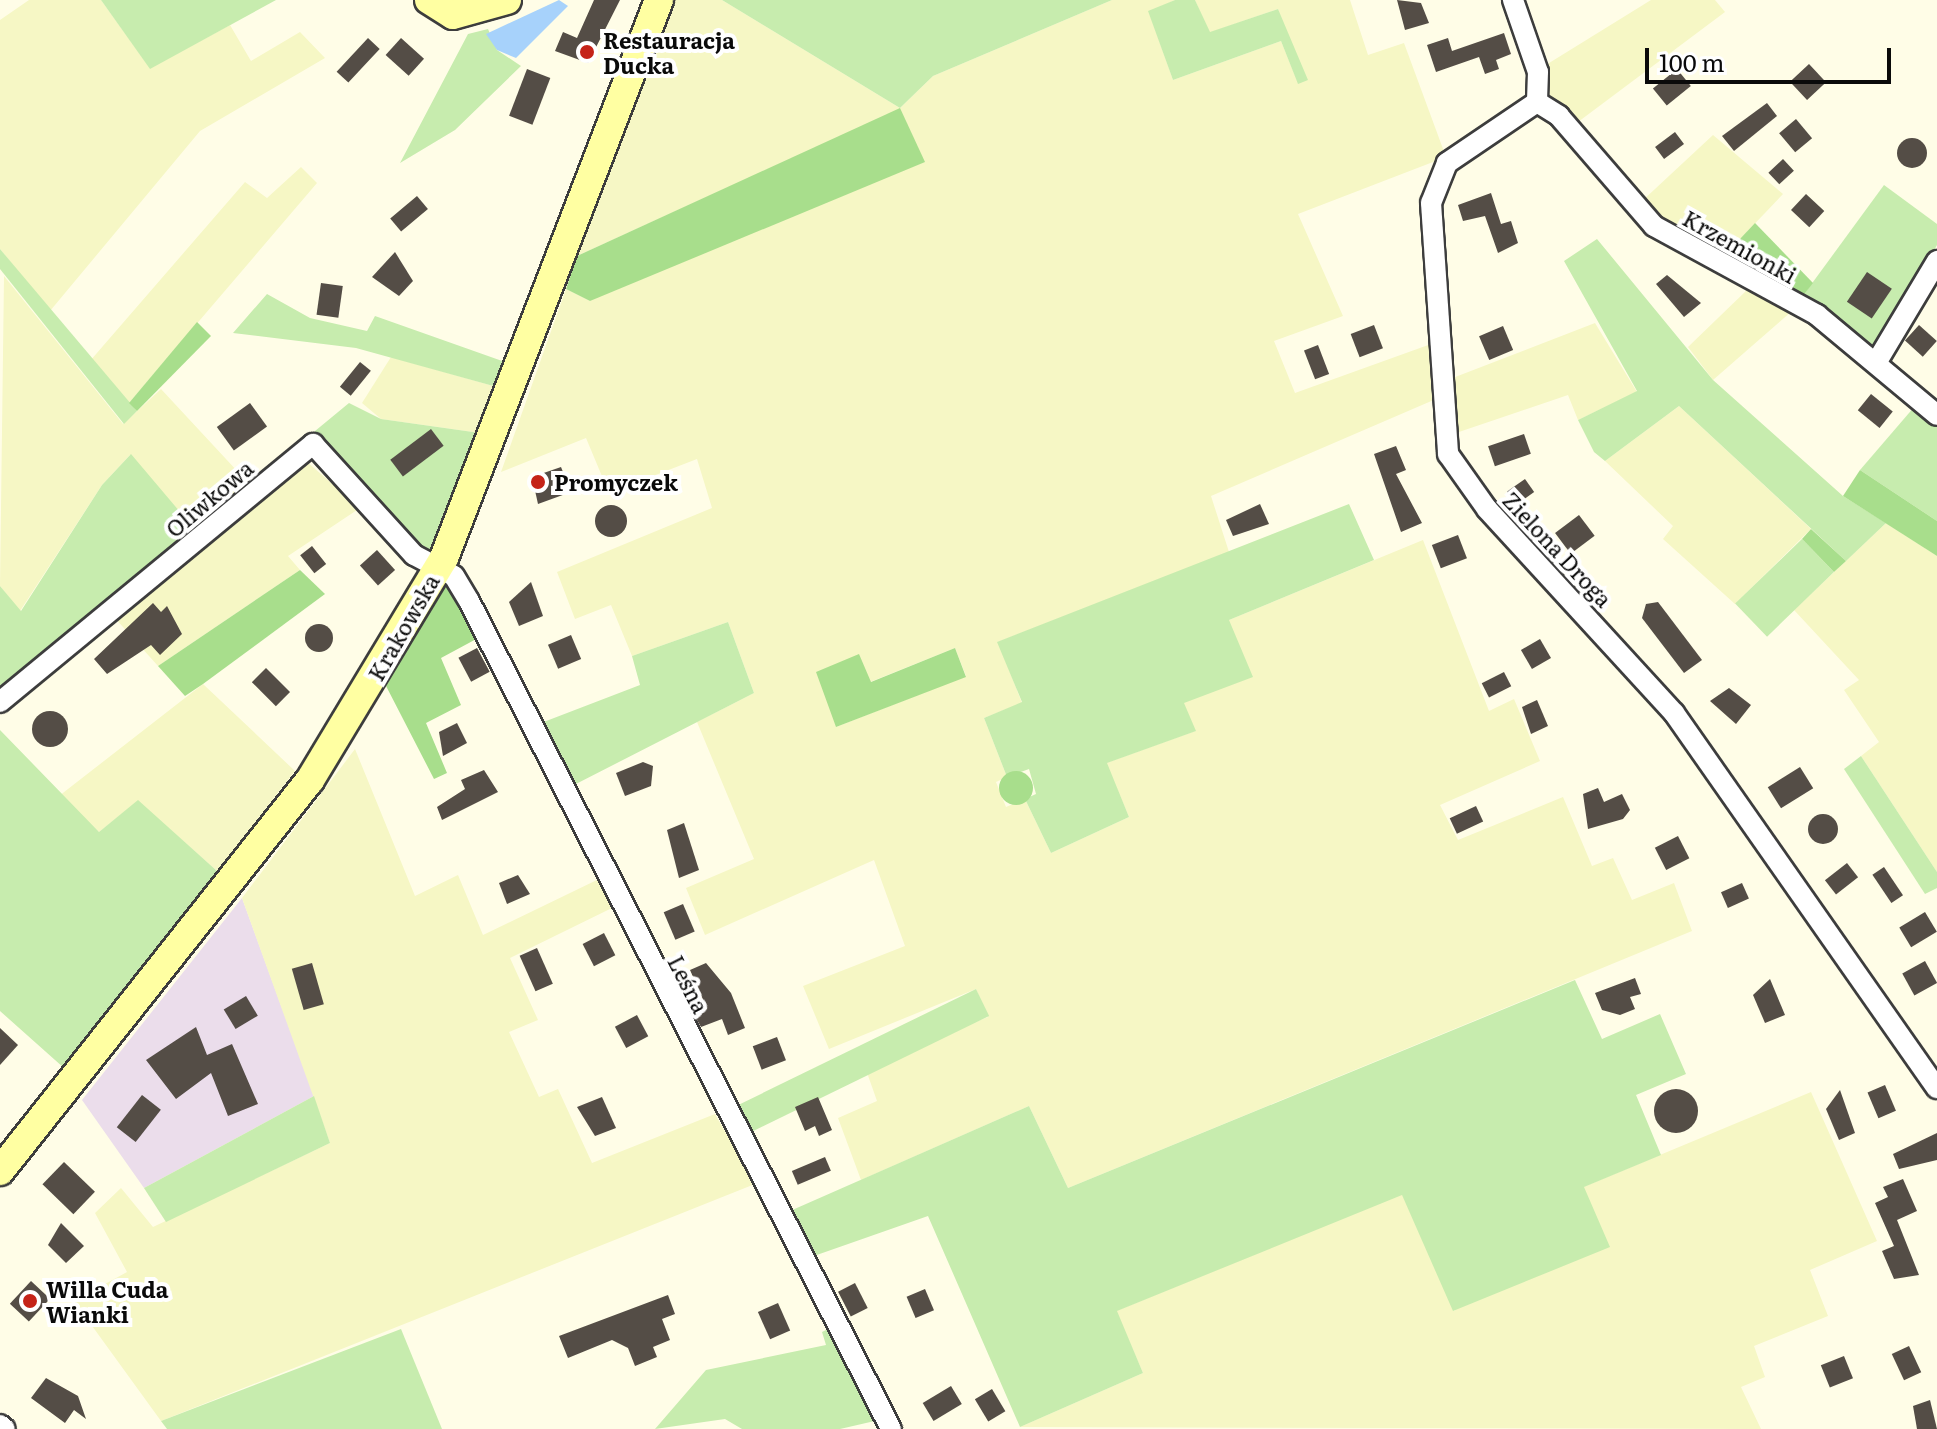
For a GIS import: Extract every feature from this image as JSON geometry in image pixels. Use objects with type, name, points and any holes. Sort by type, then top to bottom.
[{"type":"main road","points":[[429,0],[453,15],[507,0]]},
{"type":"main road","name":"Krakowska","points":[[0,1171],[304,788],[437,569],[475,485],[659,0]]},
{"type":"street","points":[[1513,0],[1538,72],[1537,102]]},
{"type":"street","name":"Krzemionki","points":[[1537,102],[1559,116],[1654,226],[1817,315],[1937,415]]},
{"type":"street","name":"Zielona Droga","points":[[1537,102],[1447,163],[1434,192],[1448,454],[1487,509],[1674,713],[1937,1088]]},
{"type":"street","points":[[1876,363],[1937,261]]},
{"type":"street","name":"Oliwkowa","points":[[0,702],[313,444],[414,555],[437,569]]},
{"type":"street","name":"Leśna","points":[[437,569],[454,576],[507,666],[891,1429]]},
{"type":"street","points":[[0,1425],[5,1429]]},
{"type":"shaded area","points":[[242,898],[314,1096],[144,1188],[82,1100]]},
{"type":"green space","points":[[29,0],[101,0],[150,68],[230,25],[251,61],[300,32],[325,58],[200,131],[50,311],[0,249],[0,20]]},
{"type":"green space","points":[[101,0],[276,0],[150,69]]},
{"type":"green space","points":[[675,0],[722,0],[900,108],[933,76],[1112,0],[1175,0],[1149,12],[1173,80],[1281,41],[1298,83],[1278,9],[1209,33],[1195,0],[1350,0],[1368,55],[1404,43],[1446,157],[1298,214],[1343,316],[1274,341],[1295,393],[1431,344],[1436,399],[1211,496],[1229,552],[998,642],[1022,703],[984,718],[1007,777],[996,782],[1006,807],[1025,799],[1051,853],[1129,817],[1106,763],[1195,731],[1183,703],[1229,620],[1423,540],[1489,711],[1514,699],[1540,761],[1440,805],[1458,840],[1563,797],[1592,866],[1613,858],[1632,900],[1674,883],[1692,931],[1068,1188],[1029,1106],[861,1180],[838,1118],[877,1101],[865,1067],[988,1017],[976,989],[829,1049],[803,986],[905,946],[874,860],[705,935],[686,888],[754,859],[697,722],[754,693],[728,622],[632,656],[611,605],[575,619],[557,572],[712,508],[697,459],[609,493],[586,438],[501,472],[566,289],[590,301],[900,109],[577,256]],"holes":[[[955,648],[966,676],[836,727],[870,682]]]},
{"type":"green space","points":[[722,0],[1112,0],[933,76],[900,108]]},
{"type":"green space","points":[[1175,0],[1195,0],[1210,32],[1278,9],[1308,80],[1298,84],[1281,41],[1173,80],[1148,11]]},
{"type":"green space","points":[[1651,0],[1715,0],[1725,12],[1574,125],[1550,99],[1541,68]]},
{"type":"green space","points":[[488,29],[497,50],[521,66],[455,130],[400,163],[468,34]]},
{"type":"green space","points":[[900,108],[925,162],[590,301],[566,289],[577,256]]},
{"type":"green space","points":[[1713,135],[1783,194],[1723,257],[1657,222],[1641,202]]},
{"type":"green space","points":[[301,167],[317,183],[129,403],[90,361],[245,182],[267,198]]},
{"type":"green space","points":[[1884,185],[1937,224],[1937,245],[1875,354],[1802,297]]},
{"type":"green space","points":[[1755,223],[1813,283],[1802,297],[1723,257]]},
{"type":"green space","points":[[1597,239],[1713,380],[1843,496],[1886,523],[1846,561],[1679,406],[1605,461],[1594,452],[1578,420],[1637,391],[1564,261]]},
{"type":"green space","points":[[0,249],[137,411],[124,424],[0,269]]},
{"type":"green space","points":[[4,276],[123,424],[161,389],[252,487],[197,532],[130,455],[102,485],[20,611],[0,586]]},
{"type":"green space","points":[[1747,290],[1792,311],[1713,380],[1688,347]]},
{"type":"green space","points":[[267,294],[310,318],[367,331],[375,316],[505,362],[497,387],[356,348],[233,333]]},
{"type":"green space","points":[[197,322],[211,336],[137,411],[129,403]]},
{"type":"green space","points":[[1595,323],[1637,392],[1578,420],[1568,395],[1456,433],[1450,379]]},
{"type":"green space","points":[[391,357],[497,387],[480,433],[381,419],[362,403]]},
{"type":"green space","points":[[349,403],[381,419],[480,433],[434,547],[421,553],[309,436]]},
{"type":"green space","points":[[1679,406],[1811,529],[1735,604],[1663,539],[1673,526],[1605,461]]},
{"type":"green space","points":[[1915,406],[1937,425],[1937,521],[1860,470]]},
{"type":"green space","points":[[131,454],[197,532],[0,696],[0,586],[21,611],[102,485]]},
{"type":"green space","points":[[306,461],[360,508],[288,556],[300,570],[158,666],[114,617]]},
{"type":"green space","points":[[1860,470],[1937,521],[1937,556],[1843,496]]},
{"type":"green space","points":[[1349,504],[1374,560],[1229,620],[1253,677],[1184,703],[1196,731],[1107,763],[1129,817],[1051,853],[1025,799],[1036,794],[1029,769],[1007,777],[984,718],[1022,702],[997,642]]},
{"type":"green space","points":[[1886,523],[1937,556],[1937,872],[1861,756],[1879,742],[1844,690],[1859,680],[1794,610]]},
{"type":"green space","points":[[1811,529],[1846,561],[1834,572],[1802,539]]},
{"type":"green space","points":[[1802,539],[1834,572],[1767,637],[1735,604]]},
{"type":"green space","points":[[300,570],[325,594],[203,684],[185,696],[158,666]]},
{"type":"green space","points":[[447,579],[480,637],[441,658],[461,705],[426,723],[447,773],[434,779],[385,684]]},
{"type":"green space","points":[[728,622],[754,693],[572,786],[541,723],[640,685],[632,656]]},
{"type":"green space","points":[[955,648],[966,677],[836,727],[816,672],[859,654],[871,682]]},
{"type":"green space","points":[[203,684],[295,771],[217,871],[138,801],[99,832],[59,796]]},
{"type":"green space","points":[[0,730],[99,832],[138,800],[217,871],[64,1068],[0,1011]]},
{"type":"green space","points":[[355,749],[415,896],[458,875],[483,935],[601,878],[614,907],[510,958],[538,1020],[509,1032],[539,1097],[558,1089],[592,1163],[715,1114],[755,1184],[161,1421],[74,1301],[127,1272],[95,1213],[121,1188],[153,1227],[330,1143],[242,898]]},
{"type":"green space","points":[[1861,756],[1937,872],[1937,888],[1925,894],[1844,769]]},
{"type":"green space","points":[[1016,771],[1028,776],[1033,788],[1028,800],[1016,805],[1004,800],[999,788],[1004,776]]},
{"type":"green space","points":[[1575,980],[1602,1039],[1660,1014],[1686,1074],[1636,1095],[1661,1155],[1584,1187],[1610,1247],[1453,1311],[1402,1195],[1117,1311],[1143,1373],[1020,1427],[928,1216],[811,1257],[790,1211],[1029,1106],[1068,1188]]},
{"type":"green space","points":[[976,989],[989,1016],[745,1135],[732,1108]]},
{"type":"green space","points":[[1811,1092],[1877,1241],[1810,1270],[1828,1316],[1754,1346],[1765,1377],[1741,1387],[1761,1429],[1020,1427],[1143,1373],[1116,1311],[1402,1194],[1454,1311],[1583,1187]]},
{"type":"green space","points":[[314,1096],[330,1143],[166,1222],[144,1188]]},
{"type":"green space","points":[[832,1327],[879,1420],[840,1429],[742,1429],[725,1419],[655,1429],[706,1370],[826,1345],[822,1332]]},
{"type":"green space","points":[[401,1329],[442,1429],[167,1429],[161,1421]]},
{"type":"water","points":[[559,0],[568,6],[516,58],[497,50],[486,34]]},
{"type":"building","points":[[594,0],[620,0],[588,63],[555,51],[563,32],[577,38]]},
{"type":"building","points":[[1397,0],[1421,3],[1429,23],[1405,30]]},
{"type":"building","points":[[1504,33],[1511,54],[1496,60],[1499,69],[1485,74],[1479,57],[1436,72],[1427,45],[1448,38],[1452,51]]},
{"type":"building","points":[[368,38],[380,49],[348,83],[337,72]]},
{"type":"building","points":[[401,38],[424,59],[409,76],[386,55]]},
{"type":"building","points":[[1809,64],[1826,82],[1807,100],[1790,82]]},
{"type":"building","points":[[527,69],[550,78],[532,125],[509,116]]},
{"type":"building","points":[[1677,69],[1691,86],[1667,106],[1653,89]]},
{"type":"building","points":[[1767,103],[1777,116],[1734,151],[1722,136]]},
{"type":"building","points":[[1796,119],[1812,138],[1795,152],[1779,133]]},
{"type":"building","points":[[1675,132],[1684,144],[1664,159],[1655,147]]},
{"type":"building","points":[[1912,138],[1923,142],[1927,153],[1923,164],[1912,168],[1901,164],[1897,153],[1901,142]]},
{"type":"building","points":[[1783,159],[1794,171],[1779,184],[1768,173]]},
{"type":"building","points":[[1491,193],[1501,224],[1511,221],[1518,243],[1498,253],[1485,216],[1463,221],[1458,205]]},
{"type":"building","points":[[1806,194],[1824,211],[1809,227],[1791,210]]},
{"type":"building","points":[[417,196],[428,209],[401,232],[390,218]]},
{"type":"building","points":[[395,252],[413,281],[399,296],[372,277]]},
{"type":"building","points":[[1867,272],[1892,289],[1872,319],[1847,302]]},
{"type":"building","points":[[1667,275],[1701,303],[1684,317],[1656,284]]},
{"type":"building","points":[[321,283],[343,286],[338,318],[317,315]]},
{"type":"building","points":[[1374,325],[1383,348],[1360,357],[1351,334]]},
{"type":"building","points":[[1919,325],[1937,341],[1923,357],[1905,341]]},
{"type":"building","points":[[1503,326],[1513,350],[1489,360],[1479,336]]},
{"type":"building","points":[[1318,345],[1329,374],[1315,379],[1304,350]]},
{"type":"building","points":[[360,362],[371,371],[351,396],[340,387]]},
{"type":"building","points":[[1871,394],[1893,412],[1880,428],[1858,410]]},
{"type":"building","points":[[250,403],[267,426],[234,451],[217,427]]},
{"type":"building","points":[[431,429],[444,446],[403,476],[390,460]]},
{"type":"building","points":[[1524,434],[1531,454],[1495,466],[1488,446]]},
{"type":"building","points":[[1396,446],[1406,470],[1396,474],[1422,523],[1401,532],[1374,454]]},
{"type":"building","points":[[561,467],[571,492],[538,504],[532,477]]},
{"type":"building","points":[[1525,479],[1534,492],[1516,505],[1507,492]]},
{"type":"building","points":[[1260,504],[1269,524],[1233,536],[1226,520]]},
{"type":"building","points":[[611,505],[622,510],[627,521],[622,532],[611,537],[600,532],[595,521],[600,510]]},
{"type":"building","points":[[1579,515],[1595,536],[1571,554],[1555,533]]},
{"type":"building","points":[[1458,535],[1467,558],[1441,568],[1432,545]]},
{"type":"building","points":[[312,546],[326,564],[314,573],[300,555]]},
{"type":"building","points":[[377,550],[395,570],[378,585],[360,565]]},
{"type":"building","points":[[531,582],[543,616],[519,626],[509,602]]},
{"type":"building","points":[[1658,602],[1702,660],[1684,673],[1642,618],[1646,604]]},
{"type":"building","points":[[153,603],[161,612],[167,606],[182,634],[160,655],[151,645],[107,674],[94,659]]},
{"type":"building","points":[[319,624],[329,628],[333,638],[329,648],[319,652],[309,648],[305,638],[309,628]]},
{"type":"building","points":[[571,635],[581,659],[558,669],[548,645]]},
{"type":"building","points":[[1540,639],[1551,658],[1532,669],[1521,650]]},
{"type":"building","points":[[477,648],[490,672],[471,682],[458,658]]},
{"type":"building","points":[[266,668],[290,692],[276,706],[252,682]]},
{"type":"building","points":[[1504,672],[1511,686],[1489,698],[1482,683]]},
{"type":"building","points":[[1729,688],[1751,705],[1736,724],[1710,701]]},
{"type":"building","points":[[1537,700],[1548,726],[1531,734],[1522,707]]},
{"type":"building","points":[[50,711],[63,716],[68,729],[63,742],[50,747],[37,742],[32,729],[37,716]]},
{"type":"building","points":[[457,723],[467,743],[443,756],[439,732]]},
{"type":"building","points":[[643,762],[653,766],[651,786],[625,796],[616,773]]},
{"type":"building","points":[[1800,767],[1813,788],[1781,808],[1768,787]]},
{"type":"building","points":[[484,770],[498,792],[442,820],[437,807],[465,789],[461,780]]},
{"type":"building","points":[[1598,788],[1604,802],[1622,794],[1630,810],[1623,819],[1588,829],[1583,794]]},
{"type":"building","points":[[1476,806],[1483,821],[1457,834],[1450,818]]},
{"type":"building","points":[[1823,814],[1834,818],[1838,829],[1834,840],[1823,844],[1812,840],[1808,829],[1812,818]]},
{"type":"building","points":[[684,823],[699,870],[679,878],[667,830]]},
{"type":"building","points":[[1678,836],[1689,858],[1666,870],[1655,848]]},
{"type":"building","points":[[1847,863],[1858,877],[1836,894],[1825,880]]},
{"type":"building","points":[[1884,867],[1903,895],[1891,903],[1872,875]]},
{"type":"building","points":[[518,875],[530,894],[507,904],[499,883]]},
{"type":"building","points":[[1742,883],[1749,899],[1728,908],[1721,892]]},
{"type":"building","points":[[683,904],[695,932],[675,940],[664,912]]},
{"type":"building","points":[[1925,912],[1937,932],[1911,947],[1899,927]]},
{"type":"building","points":[[604,933],[615,955],[594,966],[583,944]]},
{"type":"building","points":[[537,948],[553,984],[536,991],[520,956]]},
{"type":"building","points":[[1925,961],[1937,983],[1914,995],[1902,974]]},
{"type":"building","points":[[312,963],[324,1004],[304,1010],[292,969]]},
{"type":"building","points":[[706,963],[731,993],[745,1028],[728,1035],[722,1019],[701,1027],[694,1015],[707,1009],[690,970]]},
{"type":"building","points":[[1635,978],[1641,994],[1630,997],[1635,1009],[1620,1015],[1602,1010],[1595,993]]},
{"type":"building","points":[[1770,979],[1785,1015],[1765,1023],[1753,995]]},
{"type":"building","points":[[246,996],[258,1016],[236,1029],[224,1009]]},
{"type":"building","points":[[637,1015],[648,1036],[626,1048],[615,1027]]},
{"type":"building","points":[[196,1027],[207,1055],[232,1044],[258,1104],[228,1116],[211,1073],[176,1099],[146,1060]]},
{"type":"building","points":[[0,1028],[18,1045],[0,1065]]},
{"type":"building","points":[[777,1037],[786,1060],[762,1070],[753,1046]]},
{"type":"building","points":[[1885,1085],[1896,1111],[1878,1118],[1868,1092]]},
{"type":"building","points":[[1676,1089],[1691,1096],[1698,1111],[1691,1126],[1676,1133],[1661,1126],[1654,1111],[1661,1096]]},
{"type":"building","points":[[1840,1090],[1855,1133],[1839,1140],[1826,1109]]},
{"type":"building","points":[[142,1095],[161,1110],[136,1142],[117,1127]]},
{"type":"building","points":[[602,1097],[616,1128],[595,1136],[577,1107]]},
{"type":"building","points":[[818,1097],[832,1130],[819,1136],[815,1126],[805,1131],[795,1107]]},
{"type":"building","points":[[1937,1133],[1937,1160],[1899,1169],[1893,1154]]},
{"type":"building","points":[[825,1157],[831,1171],[798,1185],[792,1171]]},
{"type":"building","points":[[64,1162],[95,1192],[73,1214],[42,1184]]},
{"type":"building","points":[[1903,1179],[1917,1211],[1897,1220],[1919,1275],[1894,1279],[1882,1251],[1894,1246],[1875,1203],[1888,1197],[1883,1187]]},
{"type":"building","points":[[61,1223],[84,1246],[66,1263],[48,1245]]},
{"type":"building","name":"Willa Cuda Wianki","points":[[31,1281],[50,1299],[29,1321],[10,1304]]},
{"type":"building","points":[[855,1283],[868,1308],[851,1317],[838,1292]]},
{"type":"building","points":[[925,1289],[934,1310],[916,1318],[907,1297]]},
{"type":"building","points":[[668,1295],[675,1314],[662,1319],[670,1340],[653,1347],[657,1357],[635,1366],[628,1348],[612,1340],[568,1358],[559,1336]]},
{"type":"building","points":[[778,1303],[790,1330],[770,1339],[758,1312]]},
{"type":"building","points":[[1909,1346],[1921,1372],[1904,1380],[1892,1354]]},
{"type":"building","points":[[1844,1356],[1853,1378],[1830,1388],[1821,1365]]},
{"type":"building","points":[[46,1378],[78,1396],[86,1419],[74,1410],[65,1423],[31,1398]]},
{"type":"building","points":[[951,1386],[962,1404],[934,1421],[923,1403]]},
{"type":"building","points":[[992,1389],[1005,1411],[988,1422],[975,1399]]},
{"type":"building","points":[[1930,1400],[1937,1429],[1917,1429],[1913,1406]]},
{"type":"place","name":"Restauracja Ducka","points":[[587,52]]},
{"type":"place","name":"Promyczek","points":[[538,482]]},
{"type":"place","name":"Willa Cuda Wianki","points":[[30,1301]]}]
